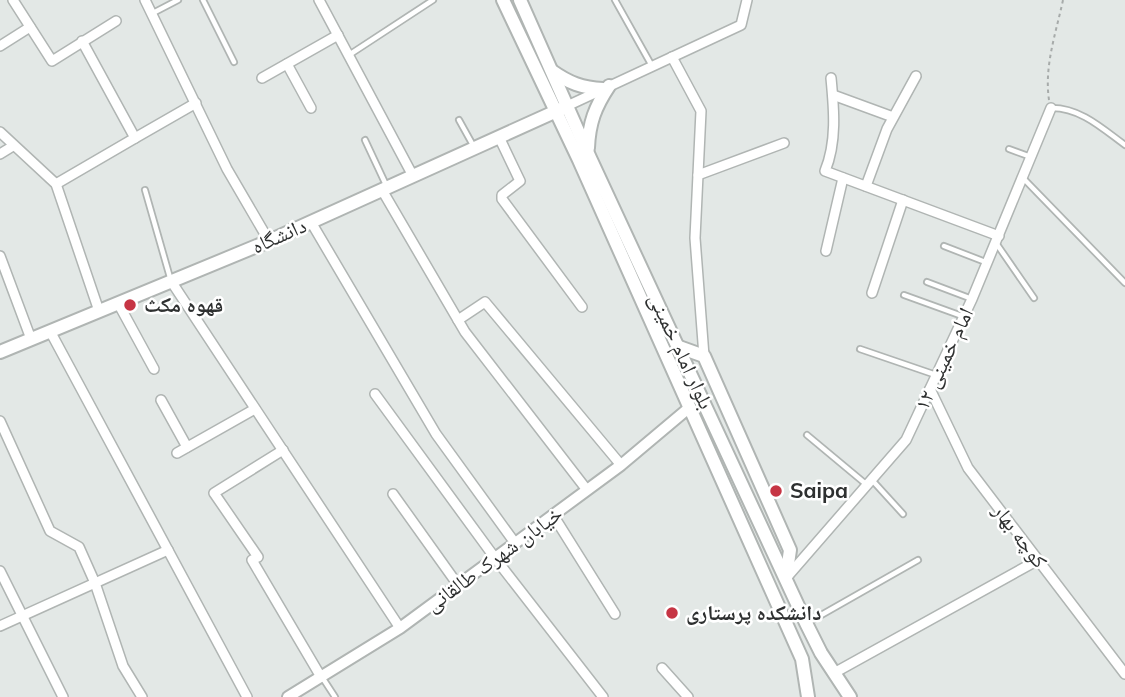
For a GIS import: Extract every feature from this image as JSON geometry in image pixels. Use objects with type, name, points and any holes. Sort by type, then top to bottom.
[{"type":"main road","name":"بلوار امام خمینی","points":[[503,0],[588,152],[806,623],[821,653],[850,697]]},
{"type":"main road","name":"بلوار امام خمینی","points":[[520,0],[552,71],[561,108],[802,659],[808,697]]},
{"type":"main road","points":[[552,71],[567,82],[585,88],[606,87]]},
{"type":"main road","points":[[588,152],[592,117],[606,87]]},
{"type":"main road","name":"دانشگاه","points":[[0,352],[269,241],[561,108]]},
{"type":"main road","points":[[679,347],[704,356],[790,550],[786,578]]},
{"type":"main road","points":[[690,407],[724,404]]},
{"type":"street","points":[[13,0],[52,61],[116,20]]},
{"type":"street","points":[[145,0],[227,169],[269,241]]},
{"type":"street","points":[[319,0],[413,176]]},
{"type":"street","points":[[561,108],[741,25],[746,1]]},
{"type":"street","points":[[0,45],[30,27]]},
{"type":"street","points":[[262,78],[338,35]]},
{"type":"street","points":[[82,41],[135,138]]},
{"type":"street","points":[[672,57],[701,111],[695,238],[704,356]]},
{"type":"street","points":[[287,64],[311,108]]},
{"type":"street","points":[[866,186],[887,130],[916,76]]},
{"type":"street","points":[[831,78],[835,111],[832,153],[825,171],[998,239]]},
{"type":"street","points":[[833,94],[894,117]]},
{"type":"street","points":[[56,184],[196,103]]},
{"type":"street","name":"امام خمینی ۱۲","points":[[786,578],[906,439],[988,263],[1051,108]]},
{"type":"street","points":[[0,132],[56,184],[99,311]]},
{"type":"street","points":[[499,137],[520,181],[502,195],[502,199],[582,307]]},
{"type":"street","points":[[698,175],[783,143]]},
{"type":"street","points":[[0,154],[13,146]]},
{"type":"street","points":[[826,251],[843,178]]},
{"type":"street","points":[[384,189],[457,320],[587,490]]},
{"type":"street","points":[[872,293],[903,200]]},
{"type":"street","points":[[311,222],[436,434],[515,543]]},
{"type":"street","points":[[0,256],[31,339]]},
{"type":"street","points":[[171,281],[400,628]]},
{"type":"street","points":[[457,320],[485,302],[621,465]]},
{"type":"street","points":[[118,303],[154,369]]},
{"type":"street","points":[[50,331],[247,697]]},
{"type":"street","name":"کوچه بهار","points":[[930,388],[968,468],[1125,674]]},
{"type":"street","points":[[375,394],[495,558],[603,697]]},
{"type":"street","points":[[161,400],[187,447]]},
{"type":"street","name":"خیابان شهرک طالقانی","points":[[288,697],[400,628],[621,465],[690,407]]},
{"type":"street","points":[[177,453],[255,409]]},
{"type":"street","points":[[0,421],[50,531],[79,547],[96,583],[127,671],[142,697]]},
{"type":"street","points":[[283,450],[214,493],[258,557],[252,560],[321,677]]},
{"type":"street","points":[[393,494],[458,585]]},
{"type":"street","points":[[553,515],[614,614]]},
{"type":"street","points":[[0,626],[168,550]]},
{"type":"street","points":[[834,673],[1038,560]]},
{"type":"street","points":[[0,571],[63,697]]},
{"type":"street","points":[[662,668],[688,697]]},
{"type":"lane","points":[[152,13],[178,0]]},
{"type":"lane","points":[[203,0],[234,62]]},
{"type":"lane","points":[[349,56],[433,0]]},
{"type":"lane","points":[[615,0],[652,66]]},
{"type":"lane","points":[[1051,108],[1063,108],[1087,117],[1125,145]]},
{"type":"lane","points":[[459,120],[475,148]]},
{"type":"lane","points":[[365,140],[384,189]]},
{"type":"lane","points":[[1009,149],[1031,157]]},
{"type":"lane","points":[[1023,178],[1125,283]]},
{"type":"lane","points":[[145,190],[171,281]]},
{"type":"lane","points":[[998,239],[1034,298]]},
{"type":"lane","points":[[944,246],[988,263]]},
{"type":"lane","points":[[927,282],[972,299]]},
{"type":"lane","points":[[904,295],[964,317]]},
{"type":"lane","points":[[860,349],[937,375]]},
{"type":"lane","points":[[807,435],[869,482],[902,514]]},
{"type":"lane","points":[[806,623],[918,560]]},
{"type":"lane","points":[[321,677],[335,697]]},
{"type":"path","points":[[1051,108],[1047,77],[1063,0]]},
{"type":"place","name":"قهوه مکث","points":[[130,305]]},
{"type":"place","name":"Saipa","points":[[776,491]]},
{"type":"place","name":"دانشکده پرستاری","points":[[672,613]]}]
